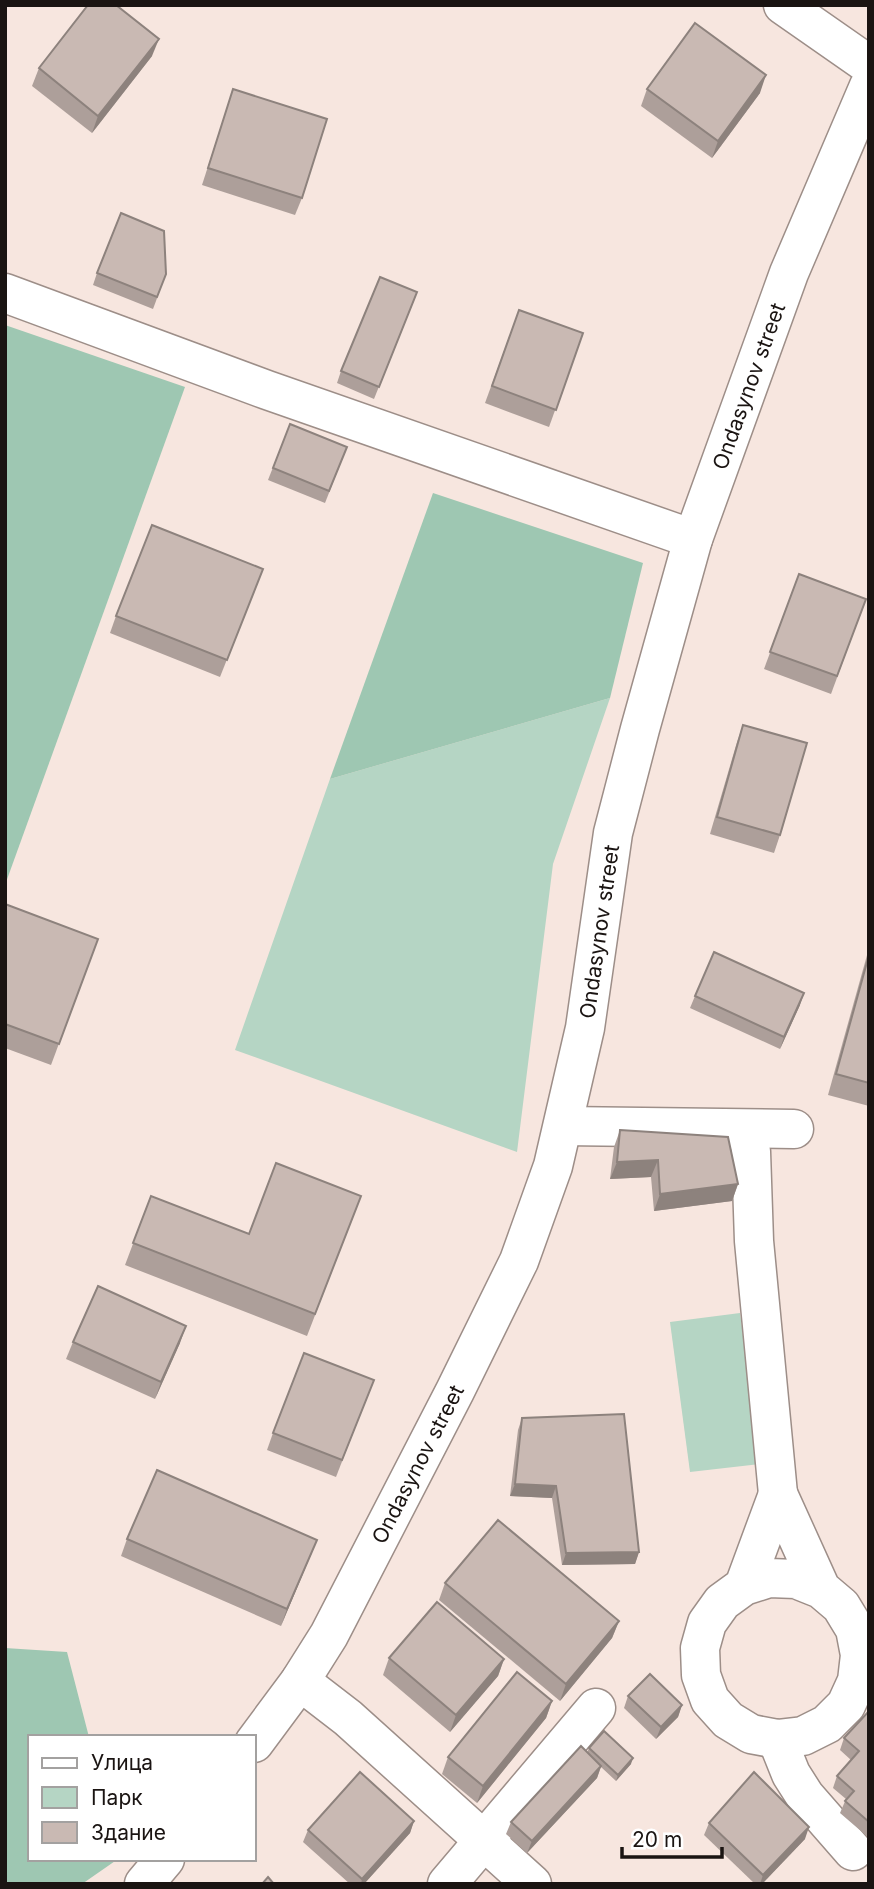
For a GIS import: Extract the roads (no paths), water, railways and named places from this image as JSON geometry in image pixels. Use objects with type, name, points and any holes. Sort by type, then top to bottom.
[{"type":"street","points":[[783,5],[869,65]]},
{"type":"street","name":"Ondasynov street","points":[[256,1740],[300,1681],[329,1635],[519,1261],[553,1166],[563,1126],[585,1028],[613,832],[693,539],[789,273],[869,86]]},
{"type":"street","points":[[5,293],[267,390],[693,539]]},
{"type":"street","points":[[563,1126],[794,1129]]},
{"type":"street","points":[[747,1130],[751,1152],[754,1241],[778,1494],[821,1589]]},
{"type":"street","points":[[744,1586],[778,1494]]},
{"type":"street","points":[[769,1578],[796,1579],[821,1589],[841,1606],[855,1629],[860,1655],[857,1681],[846,1705],[827,1724],[803,1735],[777,1739],[751,1734],[728,1720],[710,1700],[701,1675],[700,1648],[707,1623],[722,1602],[744,1586],[769,1578]]},
{"type":"street","points":[[300,1681],[348,1718],[532,1884]]},
{"type":"street","points":[[447,1884],[596,1708]]},
{"type":"street","points":[[777,1739],[791,1774],[805,1796],[853,1851]]},
{"type":"street","points":[[144,1884],[163,1861]]}]
